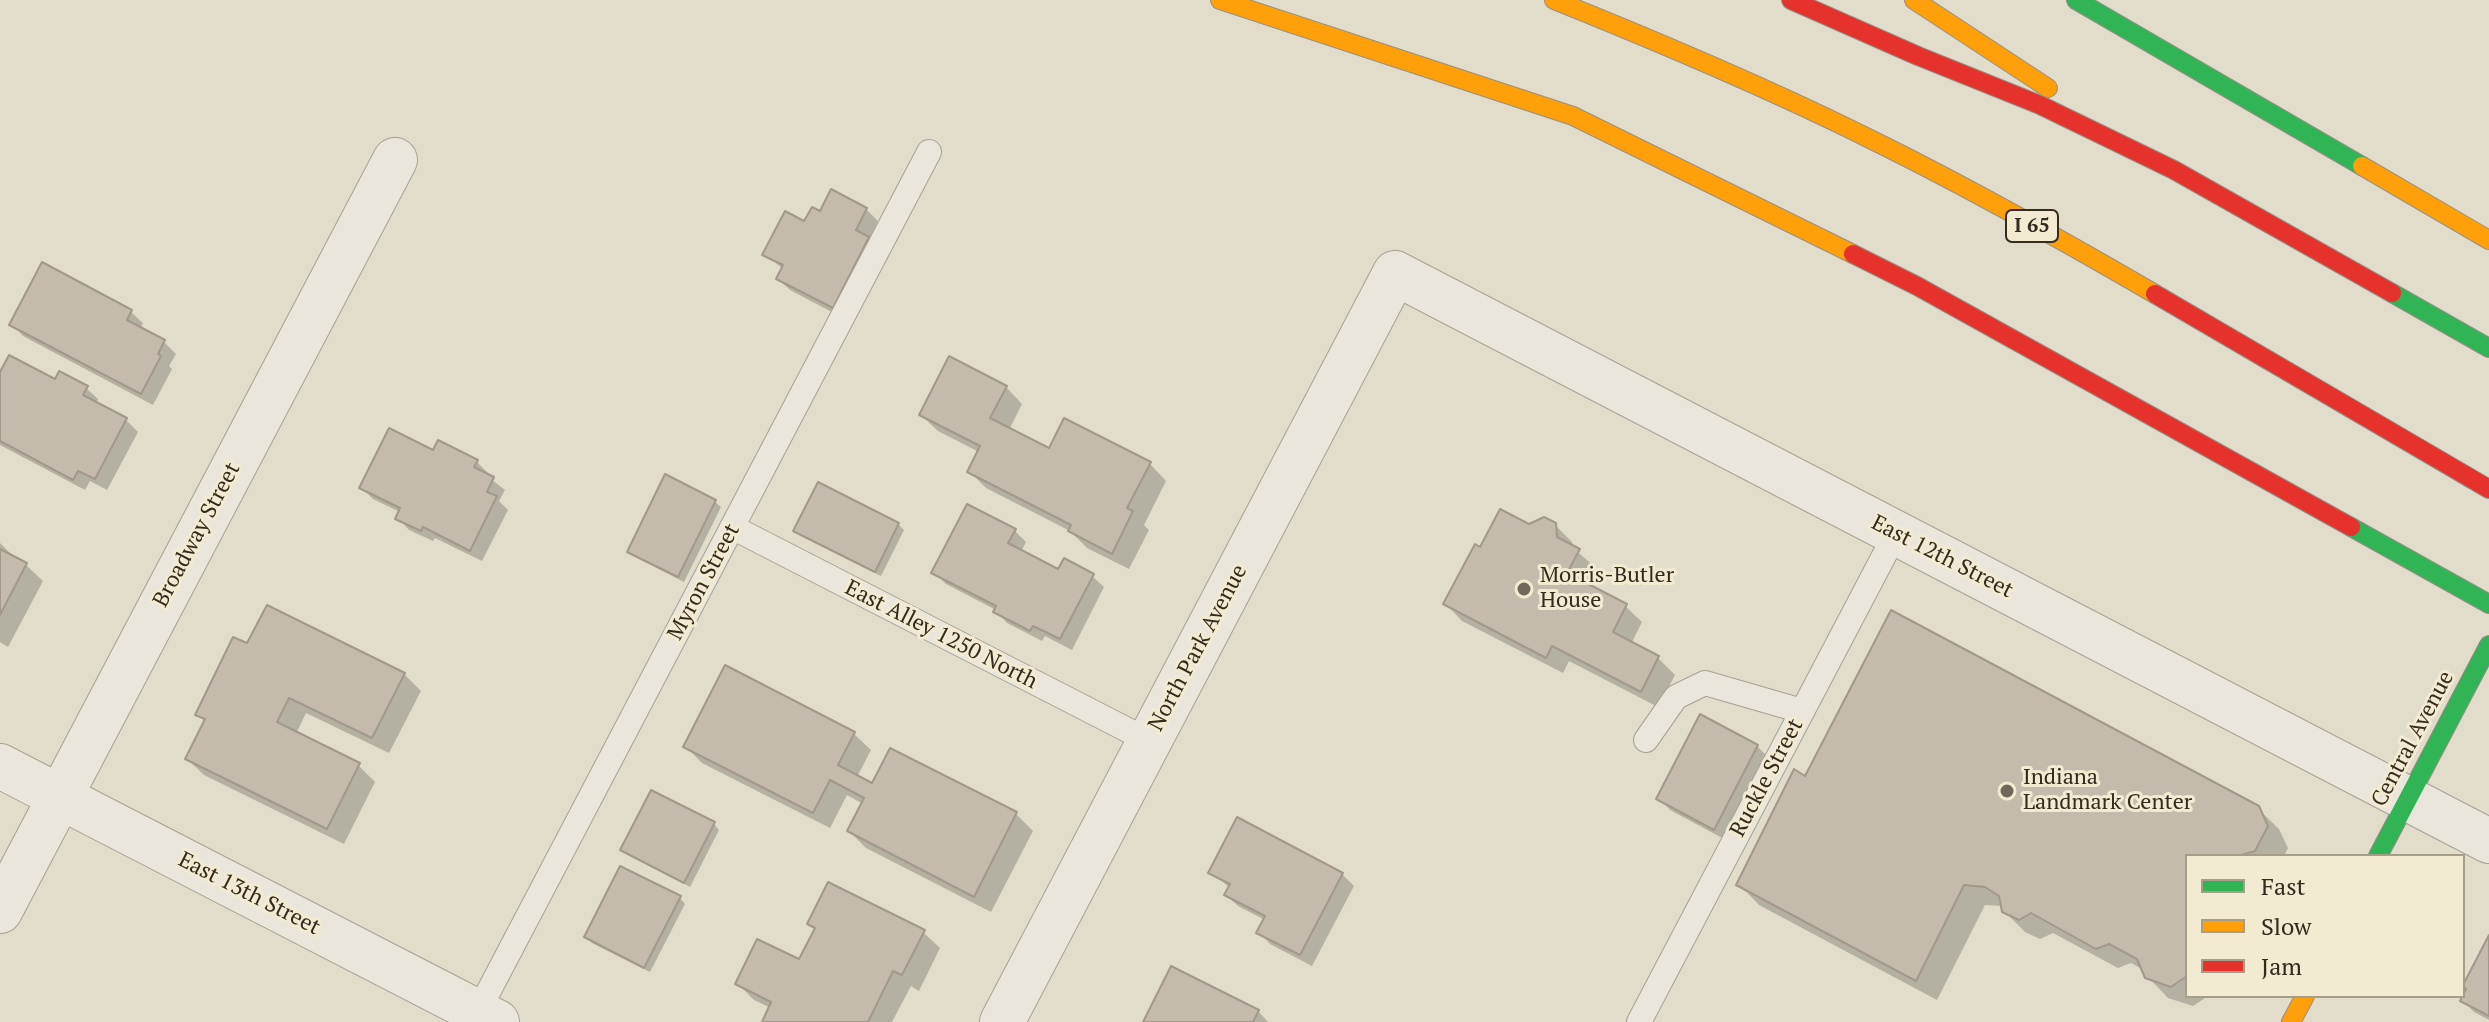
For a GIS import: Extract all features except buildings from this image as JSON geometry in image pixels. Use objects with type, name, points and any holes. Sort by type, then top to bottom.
[{"type":"main road","points":[[1220,0],[1573,116],[1917,286],[2489,604]]},
{"type":"main road","name":"I 65","points":[[1539,0],[1662,43],[1875,141],[2091,258],[2489,489]]},
{"type":"main road","points":[[1554,0],[1662,43]]},
{"type":"main road","points":[[1791,0],[2040,105],[2174,170],[2489,348]]},
{"type":"main road","points":[[1914,0],[2174,170]]},
{"type":"main road","points":[[2076,0],[2489,240]]},
{"type":"main road","name":"Central Avenue","points":[[2379,854],[2489,645]]},
{"type":"main road","points":[[2291,1022],[2304,998]]},
{"type":"street","name":"Broadway Street","points":[[0,911],[395,160]]},
{"type":"street","name":"East 12th Street","points":[[1395,273],[2489,841]]},
{"type":"street","name":"North Park Avenue","points":[[1002,1022],[1395,273]]},
{"type":"street","name":"East 13th Street","points":[[0,766],[482,1019]]},
{"type":"lane","name":"Myron Street","points":[[482,1019],[732,527],[929,152]]},
{"type":"lane","name":"East Alley 1250 North","points":[[732,527],[1149,741]]},
{"type":"lane","name":"Ruckle Street","points":[[1639,1022],[1896,533]]},
{"type":"lane","points":[[1646,740],[1676,697],[1705,683],[1802,711]]},
{"type":"traffic: fast","points":[[2076,0],[2362,166]]},
{"type":"traffic: fast","points":[[2392,293],[2489,348]]},
{"type":"traffic: fast","points":[[2351,527],[2489,604]]},
{"type":"traffic: fast","points":[[2379,854],[2489,645]]},
{"type":"traffic: slow","points":[[1220,0],[1573,116],[1853,254]]},
{"type":"traffic: slow","points":[[1554,0],[1833,121],[1979,195],[2155,294]]},
{"type":"traffic: slow","points":[[1914,0],[2048,88]]},
{"type":"traffic: slow","points":[[2362,166],[2489,240]]},
{"type":"traffic: slow","points":[[2291,1022],[2304,998]]},
{"type":"traffic: jam","points":[[1791,0],[2040,105],[2174,170],[2392,293]]},
{"type":"traffic: jam","points":[[1853,254],[1917,286],[2351,527]]},
{"type":"traffic: jam","points":[[2155,294],[2489,489]]},
{"type":"place","name":"Morris-Butler House","points":[[1524,589]]},
{"type":"place","name":"Indiana Landmark Center","points":[[2007,791]]}]
